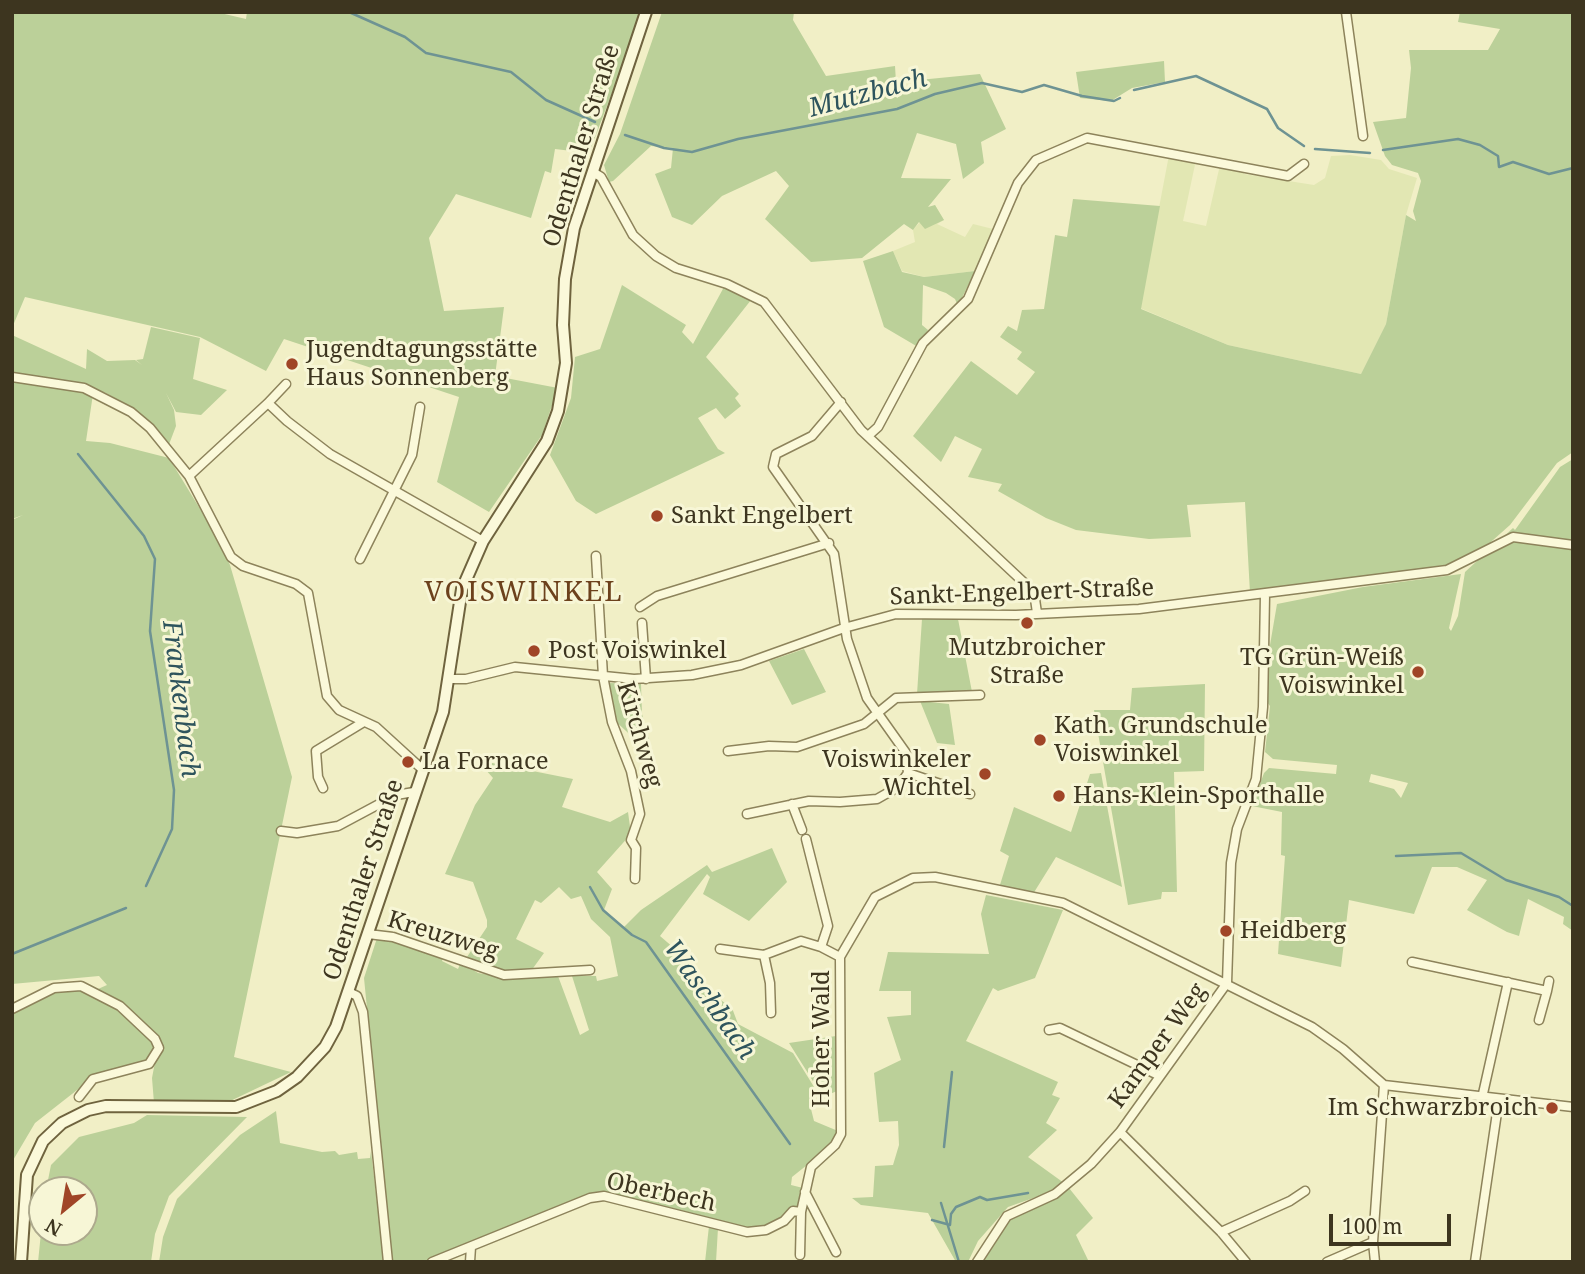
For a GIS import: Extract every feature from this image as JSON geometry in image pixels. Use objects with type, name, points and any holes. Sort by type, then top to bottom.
[{"type":"main road","name":"Odenthaler Straße","points":[[21,1262],[27,1175],[43,1141],[62,1123],[88,1110],[106,1106],[236,1107],[263,1097],[297,1077],[317,1056],[336,1027],[443,712],[462,589],[483,541],[548,441],[558,411],[566,363],[562,325],[565,279],[574,228],[646,12]]},
{"type":"street","points":[[1346,12],[1363,136]]},
{"type":"street","points":[[868,436],[878,427],[923,343],[968,299],[1018,183],[1036,160],[1087,138],[1288,176],[1304,164]]},
{"type":"street","points":[[593,172],[601,177],[633,235],[645,248],[676,268],[727,284],[764,302],[868,436],[1034,592],[1037,612]]},
{"type":"street","points":[[12,377],[65,383],[99,394],[131,412],[150,428],[189,476],[219,539],[234,561],[296,584],[308,593],[327,696],[339,710],[362,723],[376,727],[422,769]]},
{"type":"street","points":[[189,476],[286,384]]},
{"type":"street","points":[[747,814],[810,800],[840,802],[877,799],[898,788],[908,773],[906,753],[867,698],[844,628],[837,562],[828,543],[777,474],[772,462],[778,453],[812,436],[841,402]]},
{"type":"street","points":[[268,403],[330,454],[483,541]]},
{"type":"street","points":[[360,559],[412,455],[420,407]]},
{"type":"street","name":"Sankt-Engelbert-Straße","points":[[450,679],[466,679],[515,667],[646,678],[692,675],[731,667],[844,628],[896,614],[1139,609],[1447,570],[1513,537],[1573,545]]},
{"type":"street","points":[[640,607],[657,596],[828,543]]},
{"type":"street","name":"Kirchweg","points":[[596,556],[603,676],[612,722],[631,771],[639,804],[640,814],[631,840],[636,848],[635,879]]},
{"type":"street","points":[[1227,982],[1231,863],[1237,829],[1256,779],[1264,707],[1265,595]]},
{"type":"street","points":[[642,623],[646,678]]},
{"type":"street","points":[[728,751],[769,746],[797,747],[863,724],[896,698],[980,695]]},
{"type":"street","points":[[323,788],[318,777],[316,751],[362,723]]},
{"type":"street","points":[[908,773],[971,794]]},
{"type":"street","points":[[281,831],[297,833],[338,826],[396,795],[414,792]]},
{"type":"street","points":[[792,804],[802,830]]},
{"type":"street","points":[[806,839],[828,926],[821,947]]},
{"type":"street","name":"Hoher Wald","points":[[806,1192],[811,1167],[835,1145],[841,1133],[840,957],[875,897],[913,878],[935,877],[1063,903],[1227,982],[1313,1028],[1343,1049],[1384,1085]]},
{"type":"street","name":"Kreuzweg","points":[[368,934],[393,937],[504,975],[590,970]]},
{"type":"street","points":[[720,949],[765,955],[792,943],[809,942],[840,957]]},
{"type":"street","points":[[765,955],[771,1013]]},
{"type":"street","points":[[1412,962],[1508,982],[1548,986],[1539,1020]]},
{"type":"street","name":"Kamper Weg","points":[[977,1262],[1007,1216],[1055,1195],[1091,1164],[1120,1132],[1227,982]]},
{"type":"street","points":[[1482,1098],[1508,982]]},
{"type":"street","points":[[12,1009],[54,988],[82,986],[120,1006],[155,1039],[159,1048],[149,1064],[93,1079],[79,1097]]},
{"type":"street","points":[[349,992],[359,998],[363,1012],[388,1262]]},
{"type":"street","points":[[1049,1030],[1060,1028],[1160,1076]]},
{"type":"street","points":[[1375,1262],[1373,1242],[1384,1085],[1573,1107]]},
{"type":"street","points":[[1475,1262],[1499,1099]]},
{"type":"street","name":"Kamper Weg","points":[[1120,1132],[1221,1232],[1246,1262]]},
{"type":"street","points":[[1221,1232],[1306,1191]]},
{"type":"street","points":[[800,1255],[801,1212],[806,1192]]},
{"type":"street","points":[[806,1192],[836,1252]]},
{"type":"street","name":"Oberbech","points":[[432,1262],[590,1198],[604,1196],[747,1232],[766,1230],[784,1221],[792,1211],[801,1212]]},
{"type":"street","points":[[1327,1262],[1373,1242]]},
{"type":"street","points":[[470,1262],[471,1247]]},
{"type":"green space","points":[[12,12],[216,12],[246,19],[247,12],[643,12],[589,153],[555,149],[551,173],[545,171],[531,218],[456,194],[429,238],[444,311],[504,307],[495,376],[558,388],[542,435],[489,512],[437,482],[459,397],[284,339],[266,371],[200,337],[25,297],[12,328]]},
{"type":"green space","points":[[662,12],[794,12],[793,20],[826,76],[895,66],[897,98],[919,80],[980,74],[1006,129],[981,142],[984,163],[963,179],[956,144],[917,133],[901,178],[951,179],[928,207],[935,205],[944,220],[925,229],[919,222],[913,230],[904,224],[862,258],[811,262],[765,219],[789,186],[776,171],[722,196],[692,225],[672,217],[655,174],[671,168],[673,148],[651,146],[609,182],[604,165],[620,134]]},
{"type":"green space","points":[[1460,12],[1573,12],[1573,452],[1557,463],[1510,525],[1466,564],[1250,593],[1245,502],[1187,505],[1191,537],[1149,539],[1076,530],[1046,518],[998,491],[1002,484],[968,477],[982,449],[955,436],[941,462],[913,436],[971,361],[1017,395],[1035,372],[1017,359],[1022,352],[1000,337],[1008,326],[1017,331],[1022,310],[1044,309],[1055,235],[1067,237],[1073,199],[1160,206],[1141,309],[1228,345],[1361,374],[1386,324],[1406,215],[1416,221],[1413,211],[1421,181],[1418,173],[1392,165],[1385,156],[1373,122],[1406,118],[1411,68],[1409,50],[1488,50],[1500,29],[1458,22]]},
{"type":"green space","points":[[1164,61],[1165,82],[1132,88],[1111,101],[1080,98],[1076,72]]},
{"type":"green space","points":[[1169,155],[1196,160],[1183,221],[1206,226],[1220,165],[1244,170],[1244,174],[1314,185],[1325,178],[1331,156],[1350,155],[1381,160],[1389,169],[1417,178],[1406,215],[1386,324],[1361,374],[1228,345],[1140,308]]},
{"type":"green space","points":[[935,205],[944,220],[937,224],[965,237],[973,224],[993,229],[975,271],[924,277],[902,271],[893,251],[915,242],[913,230]]},
{"type":"green space","points":[[893,251],[902,272],[924,277],[975,271],[958,306],[955,299],[946,293],[923,285],[922,325],[928,330],[918,347],[884,327],[863,261]]},
{"type":"green space","points":[[622,285],[686,325],[682,332],[693,344],[724,287],[751,300],[706,357],[739,394],[735,398],[741,406],[725,419],[716,408],[698,418],[718,449],[725,453],[596,514],[576,501],[550,455],[571,398],[575,357],[600,349]]},
{"type":"green space","points":[[151,327],[200,338],[193,379],[227,390],[201,415],[176,412],[166,393],[174,410],[176,426],[168,447],[133,409],[106,393],[60,379],[12,374],[12,335],[86,369],[87,349],[107,361],[135,360],[142,365],[136,360],[143,359]]},
{"type":"green space","points":[[12,380],[93,394],[86,441],[110,443],[169,458],[219,540],[230,565],[292,777],[234,1057],[291,1072],[224,1104],[154,1103],[152,1078],[159,1041],[127,1006],[98,989],[107,985],[99,976],[12,984],[12,520],[23,515],[12,519]]},
{"type":"green space","points":[[1573,459],[1573,931],[1563,924],[1564,917],[1528,899],[1519,936],[1507,932],[1467,910],[1487,880],[1457,867],[1432,867],[1414,914],[1349,900],[1341,967],[1278,954],[1285,856],[1281,855],[1282,812],[1252,806],[1264,773],[1269,768],[1336,774],[1337,765],[1273,759],[1265,752],[1270,706],[1267,702],[1270,645],[1277,604],[1363,587],[1461,574],[1449,628],[1451,631],[1458,616],[1465,572],[1513,528],[1515,530],[1560,467]],"holes":[[[1371,774],[1408,783],[1401,798],[1394,789],[1369,782]]]},
{"type":"green space","points":[[922,619],[958,619],[972,692],[917,694]]},
{"type":"green space","points":[[804,649],[826,692],[792,705],[769,661]]},
{"type":"green space","points":[[609,683],[641,684],[642,714],[649,739],[639,743],[612,718]]},
{"type":"green space","points":[[1205,684],[1204,771],[1174,772],[1177,892],[1162,892],[1161,899],[1128,905],[1094,710],[1130,710],[1132,688]]},
{"type":"green space","points":[[920,701],[949,704],[955,745],[937,743]]},
{"type":"green space","points":[[477,760],[573,779],[562,807],[610,822],[628,812],[631,834],[597,872],[612,889],[604,910],[624,927],[641,910],[707,865],[712,872],[772,848],[787,882],[749,921],[703,894],[710,877],[707,874],[660,936],[681,954],[689,973],[701,986],[732,1008],[738,1024],[793,1053],[819,1095],[809,1101],[814,1121],[838,1131],[832,1145],[792,1177],[791,1185],[803,1188],[797,1208],[787,1216],[767,1227],[751,1230],[598,1193],[426,1262],[392,1262],[364,978],[377,938],[444,955],[442,961],[458,969],[461,962],[478,973],[514,979],[558,976],[580,1035],[589,1030],[572,976],[596,976],[597,981],[618,976],[610,937],[591,919],[581,896],[571,899],[559,887],[541,903],[535,900],[516,939],[544,953],[531,971],[514,974],[465,960],[487,927],[487,920],[473,882],[445,874],[475,805],[493,778]]},
{"type":"green space","points":[[1101,773],[1122,887],[1056,857],[1033,894],[999,888],[1009,856],[1000,851],[1014,807],[1071,832],[1090,774]]},
{"type":"green space","points":[[986,895],[1063,910],[1035,978],[998,991],[993,988],[966,1041],[1058,1082],[1052,1095],[1060,1098],[1046,1123],[1057,1130],[1028,1157],[1064,1183],[1050,1192],[1008,1207],[978,1241],[968,1262],[956,1262],[928,1213],[861,1205],[852,1198],[873,1197],[875,1166],[893,1165],[899,1145],[898,1121],[879,1122],[874,1073],[901,1060],[887,1017],[911,1015],[911,991],[879,991],[888,952],[989,954],[981,914]]},
{"type":"green space","points":[[69,985],[96,991],[155,1039],[155,1056],[149,1064],[86,1083],[35,1123],[12,1162],[12,1009]]},
{"type":"green space","points":[[836,1036],[837,1091],[823,1097],[789,1043]]},
{"type":"green space","points":[[276,1111],[280,1143],[322,1152],[335,1151],[339,1155],[357,1152],[358,1159],[370,1158],[371,1151],[384,1262],[159,1262],[163,1237],[177,1199],[240,1135]]},
{"type":"green space","points":[[147,1115],[247,1117],[169,1196],[155,1234],[151,1262],[38,1262],[40,1246],[98,1246],[98,1176],[49,1176],[51,1165],[79,1137],[134,1123]]},
{"type":"green space","points":[[1069,1188],[1093,1218],[1076,1235],[1089,1262],[977,1262],[1012,1213],[1053,1198]]},
{"type":"green space","points":[[709,1226],[718,1228],[716,1262],[705,1262]]},
{"type":"waterway","name":"Mutzbach","points":[[349,12],[405,37],[426,53],[511,72],[546,100],[595,122]]},
{"type":"waterway","name":"Mutzbach","points":[[1134,90],[1196,76],[1267,109],[1278,128],[1304,146]]},
{"type":"waterway","name":"Mutzbach","points":[[625,135],[664,148],[692,152],[738,139],[897,109],[935,94],[982,83],[1022,92],[1044,85],[1082,96],[1114,101],[1120,98]]},
{"type":"waterway","name":"Mutzbach","points":[[1383,150],[1458,139],[1480,145],[1498,156],[1499,167],[1513,162],[1549,174],[1573,168]]},
{"type":"waterway","name":"Mutzbach","points":[[1315,149],[1370,153]]},
{"type":"waterway","name":"Frankenbach","points":[[78,454],[144,536],[155,559],[150,631],[174,790],[172,829],[146,886]]},
{"type":"waterway","points":[[1396,856],[1461,853],[1506,880],[1559,897],[1573,906]]},
{"type":"waterway","name":"Waschbach","points":[[590,887],[603,910],[632,935],[646,942],[790,1144]]},
{"type":"waterway","name":"Frankenbach","points":[[12,954],[126,908]]},
{"type":"waterway","points":[[944,1147],[952,1072]]},
{"type":"waterway","points":[[950,1225],[951,1214],[956,1207],[980,1197],[987,1200],[1028,1193]]},
{"type":"waterway","name":"Waschbach","points":[[941,1203],[959,1262]]},
{"type":"waterway","name":"Waschbach","points":[[932,1220],[950,1225]]},
{"type":"place","name":"Jugendtagungsstätte Haus Sonnenberg","points":[[292,364]]},
{"type":"place","name":"Sankt Engelbert","points":[[657,516]]},
{"type":"place","name":"Mutzbroicher Straße","points":[[1027,623]]},
{"type":"place","name":"Post Voiswinkel","points":[[534,651]]},
{"type":"place","name":"TG Grün-Weiß Voiswinkel","points":[[1418,672]]},
{"type":"place","name":"Kath. Grundschule Voiswinkel","points":[[1040,740]]},
{"type":"place","name":"La Fornace","points":[[408,762]]},
{"type":"place","name":"Voiswinkeler Wichtel","points":[[985,774]]},
{"type":"place","name":"Hans-Klein-Sporthalle","points":[[1059,796]]},
{"type":"place","name":"Heidberg","points":[[1226,931]]},
{"type":"place","name":"Im Schwarzbroich","points":[[1552,1108]]},
{"type":"district","name":"VOISWINKEL","points":[[524,593]]}]
